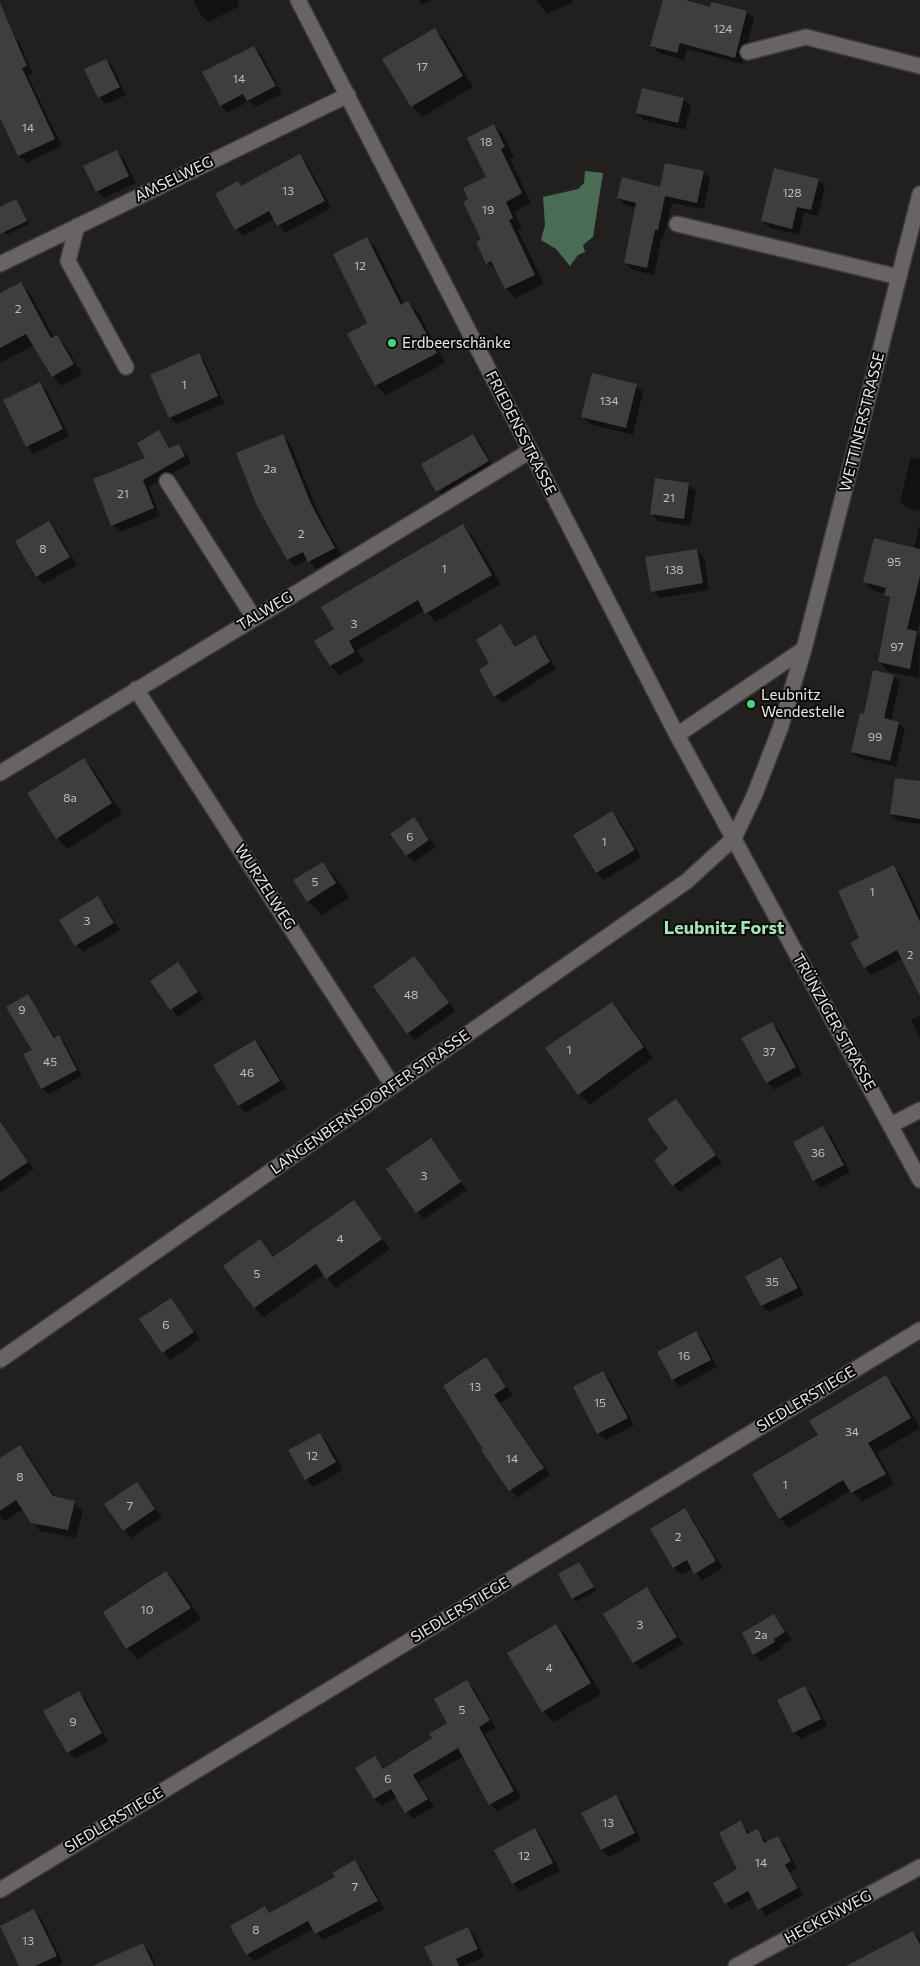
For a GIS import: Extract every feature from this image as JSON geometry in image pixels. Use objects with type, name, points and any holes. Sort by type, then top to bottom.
[{"type":"street","name":"FRIEDENSSTRASSE","points":[[298,0],[677,735],[734,838]]},
{"type":"street","points":[[748,52],[806,37],[920,66]]},
{"type":"street","name":"AMSELWEG","points":[[0,264],[348,95]]},
{"type":"street","name":"WETTINERSTRASSE","points":[[734,838],[754,796],[780,729],[804,649],[899,277],[916,224],[920,194]]},
{"type":"street","points":[[678,224],[899,277]]},
{"type":"street","points":[[77,226],[68,261],[126,367]]},
{"type":"street","name":"TALWEG","points":[[0,773],[530,451]]},
{"type":"street","points":[[167,481],[254,618]]},
{"type":"street","points":[[677,735],[804,649]]},
{"type":"street","name":"WURZELWEG","points":[[136,689],[393,1086]]},
{"type":"street","name":"LANGENBERNSDORFER STRASSE","points":[[0,1360],[687,881],[734,838]]},
{"type":"street","name":"TRÜNZIGER STRASSE","points":[[734,838],[920,1180]]},
{"type":"street","points":[[891,1125],[920,1110]]},
{"type":"street","name":"SIEDLERSTIEGE","points":[[0,1890],[920,1330]]},
{"type":"street","name":"HECKENWEG","points":[[736,1966],[920,1867]]},
{"type":"shaded area","points":[[585,171],[603,173],[593,237],[583,245],[585,252],[578,255],[570,266],[556,249],[541,240],[545,225],[543,197],[578,189],[584,183]]},
{"type":"building","points":[[663,0],[685,0],[710,7],[711,2],[747,11],[735,58],[680,43],[677,53],[650,46]]},
{"type":"building","points":[[0,3],[27,66],[22,68],[55,139],[18,156],[0,118]]},
{"type":"building","points":[[435,28],[463,76],[411,107],[382,59]]},
{"type":"building","points":[[254,46],[276,86],[247,101],[243,94],[220,106],[202,72]]},
{"type":"building","points":[[106,59],[120,87],[98,98],[84,69]]},
{"type":"building","points":[[642,88],[684,98],[678,123],[636,113]]},
{"type":"building","points":[[494,124],[505,147],[501,149],[522,193],[506,202],[513,218],[509,220],[535,275],[505,289],[491,261],[486,264],[476,242],[481,239],[463,202],[468,199],[463,188],[486,177],[467,138]]},
{"type":"building","points":[[117,150],[129,176],[96,192],[83,166]]},
{"type":"building","points":[[300,154],[325,201],[277,226],[269,211],[235,230],[215,194],[238,181],[241,186]]},
{"type":"building","points":[[665,163],[704,171],[697,203],[665,196],[647,268],[624,263],[636,203],[617,198],[622,177],[660,187]]},
{"type":"building","points":[[774,168],[819,179],[811,210],[797,207],[792,229],[761,221]]},
{"type":"building","points":[[16,199],[27,221],[0,234],[0,207]]},
{"type":"building","points":[[367,237],[401,305],[408,301],[437,353],[375,386],[347,334],[367,323],[333,254]]},
{"type":"building","points":[[21,282],[51,338],[57,335],[74,364],[52,377],[26,334],[0,348],[0,293]]},
{"type":"building","points":[[199,353],[218,396],[169,418],[150,375]]},
{"type":"building","points":[[592,373],[637,384],[626,428],[581,417]]},
{"type":"building","points":[[40,382],[63,429],[26,447],[3,400]]},
{"type":"building","points":[[159,430],[169,448],[179,444],[185,456],[143,480],[154,508],[111,526],[93,479],[145,458],[137,443]]},
{"type":"building","points":[[283,434],[311,504],[335,548],[308,562],[303,552],[287,560],[256,504],[236,453]]},
{"type":"building","points":[[473,434],[489,461],[436,492],[421,464]]},
{"type":"building","points":[[655,478],[689,483],[684,519],[650,514]]},
{"type":"building","points":[[49,521],[70,557],[36,577],[15,541]]},
{"type":"building","points":[[463,524],[492,575],[425,614],[418,600],[349,641],[355,652],[330,666],[314,641],[334,629],[321,607]]},
{"type":"building","points":[[874,538],[920,549],[920,576],[907,629],[917,631],[910,669],[878,662],[890,597],[884,595],[886,588],[863,582]]},
{"type":"building","points":[[697,549],[703,583],[651,592],[645,557]]},
{"type":"building","points":[[501,624],[515,647],[535,635],[550,662],[494,697],[479,670],[489,663],[476,640]]},
{"type":"building","points":[[873,670],[894,675],[884,718],[899,722],[890,761],[851,752],[860,713],[864,714]]},
{"type":"building","points":[[84,758],[112,803],[56,839],[27,793]]},
{"type":"building","points":[[895,778],[920,781],[920,819],[890,814]]},
{"type":"building","points":[[612,811],[635,850],[596,873],[573,835]]},
{"type":"building","points":[[414,817],[429,840],[406,856],[390,834]]},
{"type":"building","points":[[323,862],[336,883],[307,902],[293,880]]},
{"type":"building","points":[[894,865],[920,922],[920,996],[897,950],[864,968],[850,943],[859,938],[838,891]]},
{"type":"building","points":[[98,896],[114,923],[75,946],[59,920]]},
{"type":"building","points":[[414,956],[449,1003],[407,1034],[373,986]]},
{"type":"building","points":[[178,962],[198,992],[170,1010],[150,981]]},
{"type":"building","points":[[28,994],[54,1038],[59,1035],[77,1070],[41,1089],[23,1054],[32,1050],[6,1007]]},
{"type":"building","points":[[612,1002],[644,1047],[578,1095],[545,1048]]},
{"type":"building","points":[[772,1022],[796,1067],[766,1083],[741,1038]]},
{"type":"building","points":[[255,1040],[280,1081],[238,1106],[213,1065]]},
{"type":"building","points":[[676,1099],[716,1155],[672,1186],[654,1160],[668,1149],[647,1119]]},
{"type":"building","points":[[0,1122],[28,1162],[0,1181]]},
{"type":"building","points":[[823,1126],[844,1165],[813,1181],[793,1142]]},
{"type":"building","points":[[431,1138],[461,1182],[416,1213],[386,1169]]},
{"type":"building","points":[[354,1200],[382,1239],[326,1279],[316,1264],[254,1308],[223,1266],[260,1239],[273,1257]]},
{"type":"building","points":[[781,1257],[798,1288],[761,1306],[745,1277]]},
{"type":"building","points":[[171,1298],[194,1332],[162,1353],[139,1319]]},
{"type":"building","points":[[696,1331],[711,1360],[672,1380],[657,1352]]},
{"type":"building","points":[[486,1357],[506,1387],[494,1395],[544,1468],[509,1491],[481,1450],[483,1449],[443,1386]]},
{"type":"building","points":[[603,1371],[628,1418],[597,1434],[573,1387]]},
{"type":"building","points":[[886,1375],[911,1418],[868,1443],[886,1474],[851,1493],[843,1480],[779,1519],[752,1474],[818,1435],[809,1421]]},
{"type":"building","points":[[320,1433],[336,1462],[305,1480],[288,1450]]},
{"type":"building","points":[[20,1445],[53,1496],[75,1501],[68,1530],[31,1523],[16,1500],[0,1511],[0,1458]]},
{"type":"building","points":[[137,1482],[155,1509],[123,1531],[104,1504]]},
{"type":"building","points":[[685,1508],[716,1561],[694,1574],[687,1560],[673,1568],[650,1529]]},
{"type":"building","points":[[579,1562],[594,1587],[572,1599],[558,1574]]},
{"type":"building","points":[[166,1571],[191,1608],[126,1649],[103,1612]]},
{"type":"building","points":[[647,1587],[677,1637],[633,1663],[603,1614]]},
{"type":"building","points":[[774,1614],[785,1632],[774,1639],[775,1642],[753,1655],[742,1633]]},
{"type":"building","points":[[556,1624],[591,1683],[542,1712],[507,1653]]},
{"type":"building","points":[[467,1680],[490,1720],[479,1727],[514,1791],[489,1805],[458,1748],[413,1775],[428,1799],[405,1813],[391,1789],[374,1799],[355,1768],[375,1756],[383,1769],[432,1738],[429,1734],[447,1723],[434,1699]]},
{"type":"building","points":[[805,1686],[821,1719],[793,1733],[777,1700]]},
{"type":"building","points":[[79,1691],[102,1733],[67,1753],[43,1711]]},
{"type":"building","points":[[616,1795],[635,1833],[601,1850],[581,1813]]},
{"type":"building","points":[[741,1820],[747,1834],[758,1829],[764,1843],[778,1836],[791,1861],[785,1865],[798,1888],[758,1910],[748,1891],[725,1904],[713,1883],[737,1869],[719,1833]]},
{"type":"building","points":[[535,1828],[553,1863],[512,1884],[494,1850]]},
{"type":"building","points":[[355,1860],[378,1901],[315,1934],[308,1921],[246,1955],[230,1926],[265,1906],[269,1913],[335,1877],[332,1873]]},
{"type":"building","points":[[34,1909],[57,1956],[35,1966],[19,1966],[0,1926]]},
{"type":"building","points":[[468,1927],[478,1949],[456,1959],[459,1966],[433,1966],[424,1947]]},
{"type":"building","points":[[913,1931],[920,1944],[920,1966],[846,1966]]},
{"type":"building","points":[[143,1943],[154,1966],[92,1966]]},
{"type":"place","name":"Erdbeerschänke","points":[[392,343]]},
{"type":"place","name":"Leubnitz Wendestelle","points":[[751,704]]},
{"type":"district","name":"Leubnitz Forst","points":[[724,928]]}]
